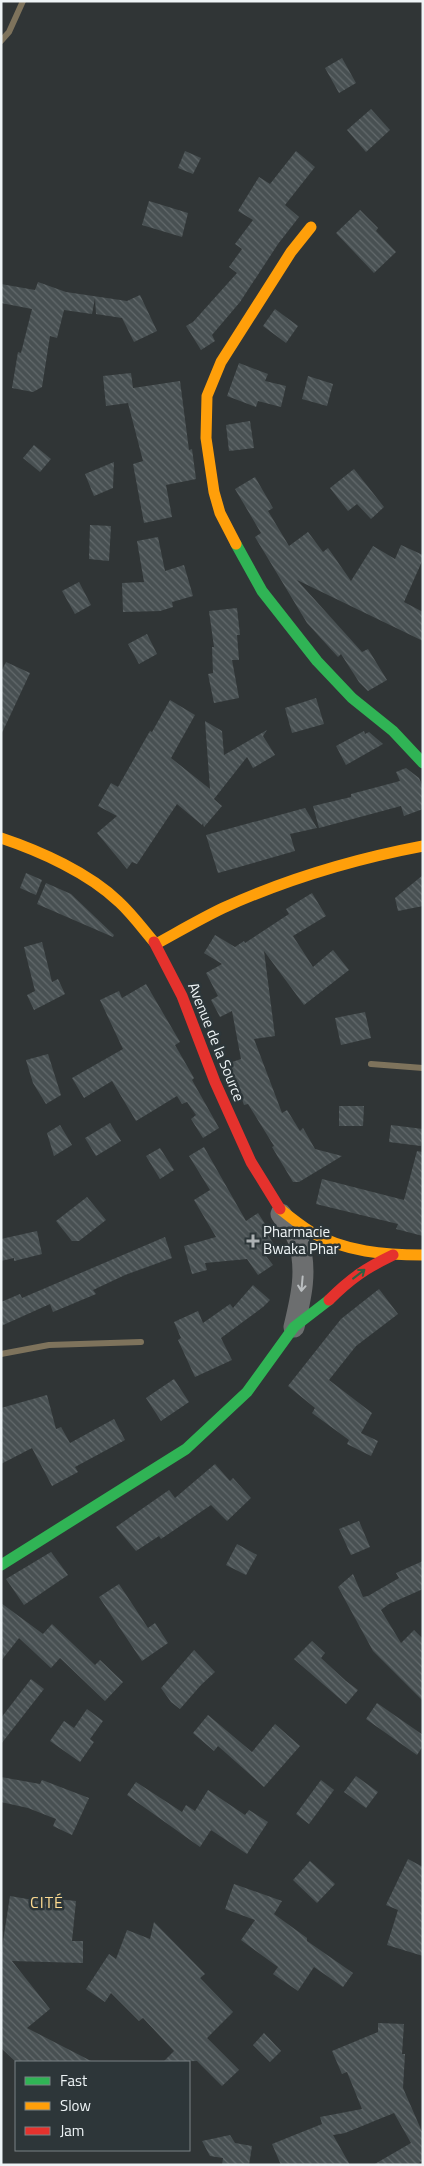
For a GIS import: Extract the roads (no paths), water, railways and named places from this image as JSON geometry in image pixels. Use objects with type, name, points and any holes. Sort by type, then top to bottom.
[{"type":"main road","points":[[311,227],[291,252],[221,362],[207,396],[206,438],[214,492],[220,513],[262,591],[317,661],[352,698],[392,731],[423,763]]},
{"type":"main road","name":"Avenue de la Source","points":[[1,838],[25,846],[82,875],[118,901],[156,944],[182,996],[214,1082],[251,1162],[277,1207],[312,1232],[348,1248],[393,1254],[423,1255]]},
{"type":"main road","points":[[156,944],[230,905],[305,877],[379,853],[423,846]]},
{"type":"main road","points":[[1,1565],[186,1448],[246,1392],[294,1327],[324,1305],[346,1283],[368,1267],[393,1254]]},
{"type":"street","points":[[277,1207],[298,1239],[304,1270],[301,1296],[294,1327]]},
{"type":"waterway","points":[[1,41],[9,32],[23,1]]},
{"type":"waterway","points":[[371,1064],[423,1068]]},
{"type":"waterway","points":[[1,1354],[49,1345],[141,1342]]},
{"type":"place","name":"Pharmacie Bwaka Phar","points":[[253,1241]]},
{"type":"district","name":"CITÉ","points":[[47,1902]]}]
